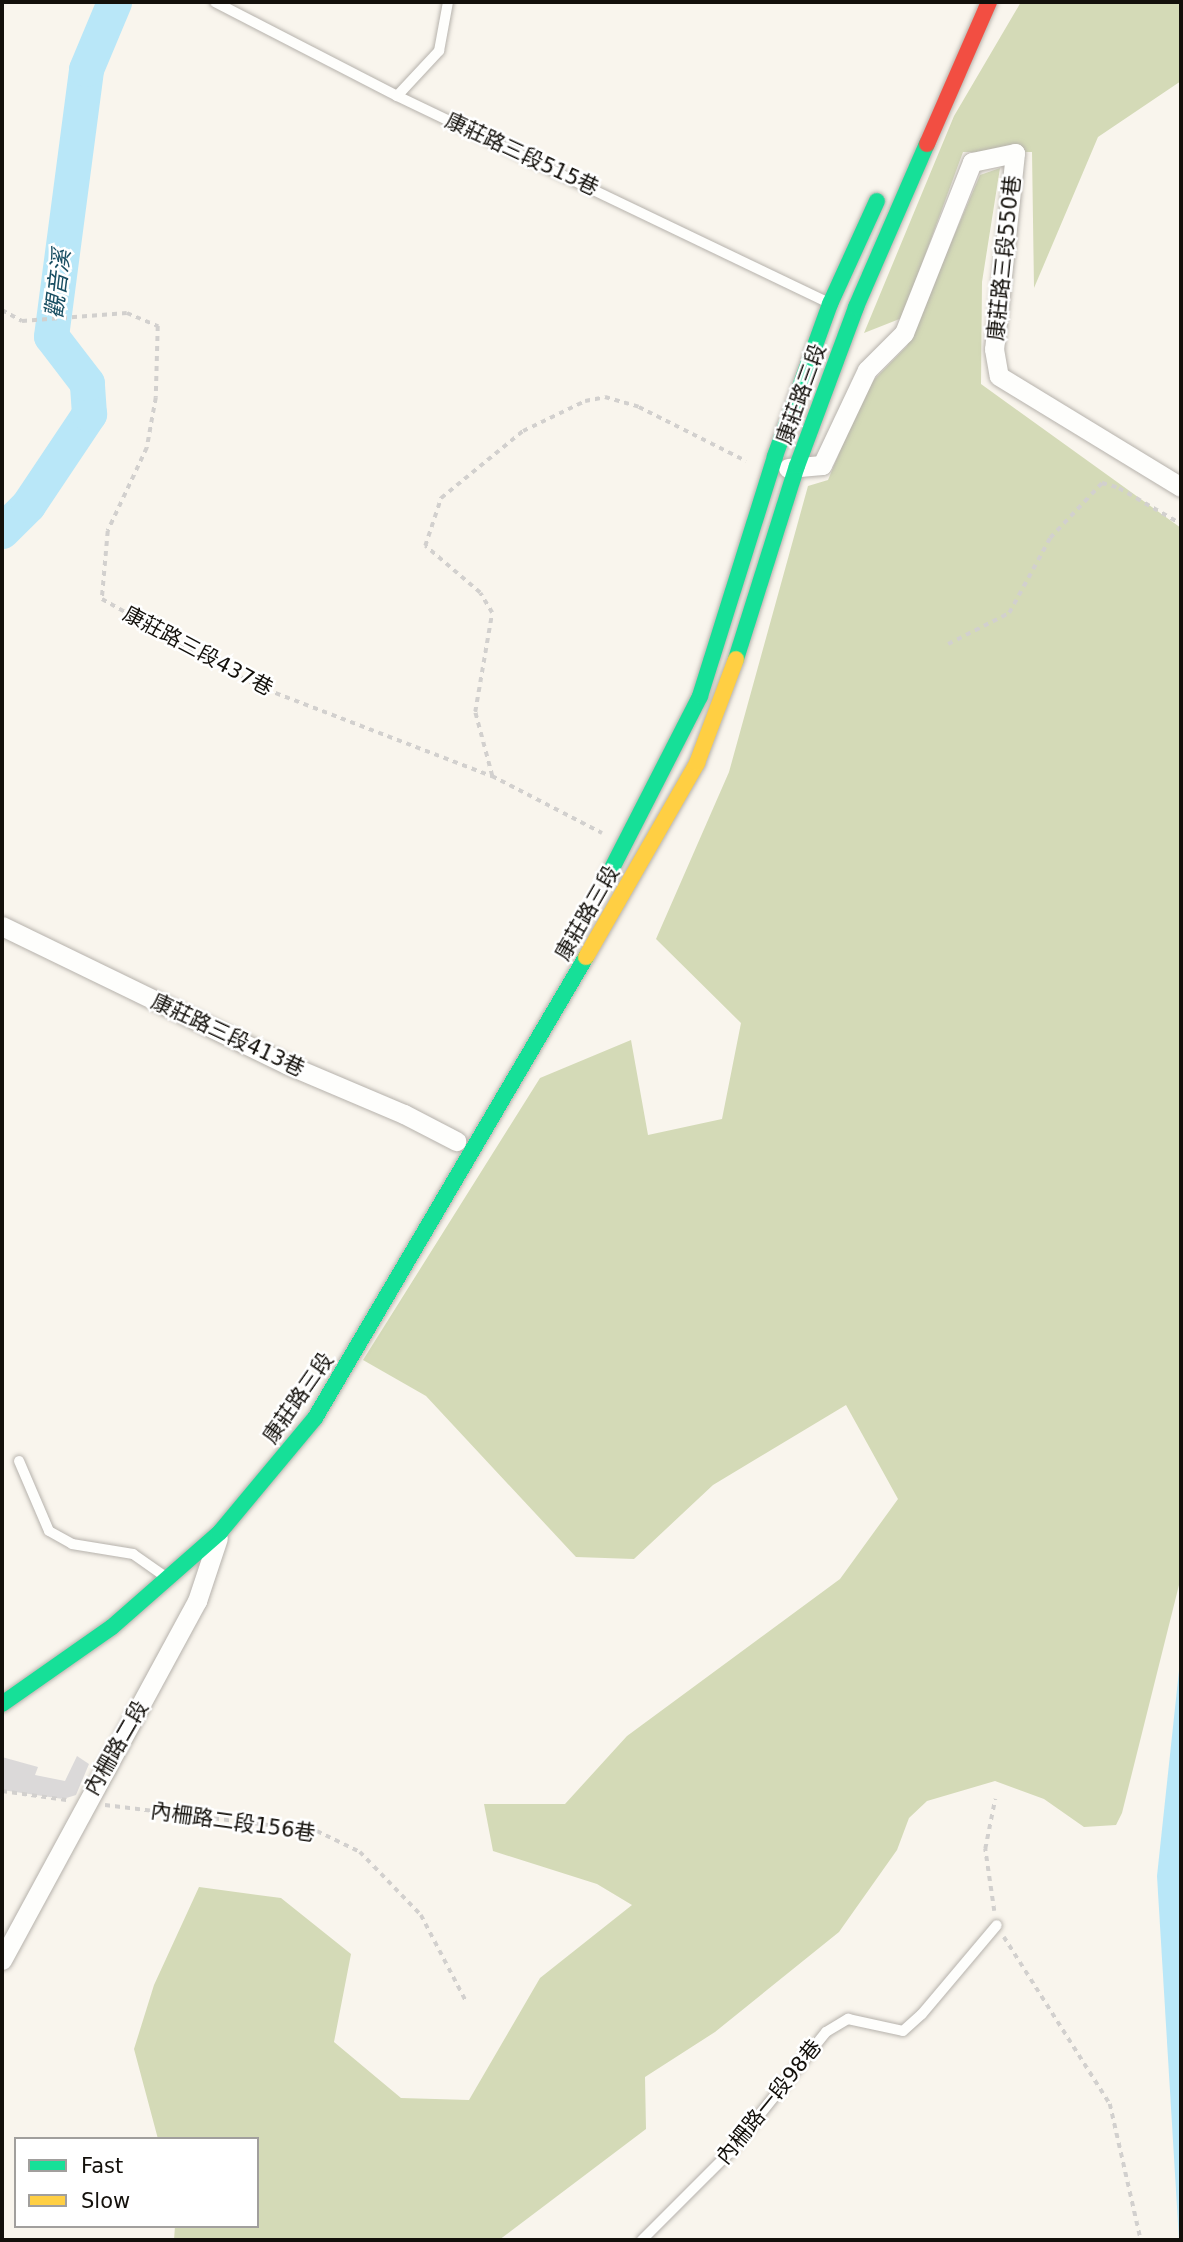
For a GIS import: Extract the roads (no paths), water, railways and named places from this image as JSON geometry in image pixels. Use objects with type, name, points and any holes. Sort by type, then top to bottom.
[{"type":"main road","name":"康莊路三段","points":[[126,1592],[161,1574],[220,1532],[315,1418],[697,763],[721,706],[797,466],[899,200],[989,2]]},
{"type":"main road","name":"康莊路三段","points":[[598,892],[626,845],[700,696],[770,472],[830,304],[887,179]]},
{"type":"main road","name":"康莊路三段","points":[[221,1502],[294,1417],[430,1187]]},
{"type":"main road","name":"康莊路三段","points":[[2,1704],[112,1627],[161,1574],[183,1540]]},
{"type":"street","name":"康莊路三段550巷","points":[[770,472],[797,466],[822,465],[867,370],[904,333],[972,162],[1015,153],[994,349],[999,376],[1181,487]]},
{"type":"street","name":"康莊路三段413巷","points":[[2,926],[286,1064],[404,1114],[456,1141]]},
{"type":"street","name":"內柵路二段","points":[[2,1960],[197,1601],[220,1532]]},
{"type":"lane","name":"康莊路三段515巷","points":[[215,2],[397,96],[830,304]]},
{"type":"lane","points":[[397,96],[439,51],[448,2]]},
{"type":"lane","points":[[19,1461],[49,1531],[72,1544],[132,1554],[161,1574]]},
{"type":"lane","name":"內柵路一段98巷","points":[[642,2240],[729,2153],[826,2032],[848,2019],[903,2031],[996,1925]]},
{"type":"water","points":[[1181,1652],[1181,2240],[1179,2240],[1157,1876]]},
{"type":"waterway","name":"觀音溪","points":[[2,531],[28,505],[89,414],[87,383],[51,336],[86,69],[114,2]]}]
